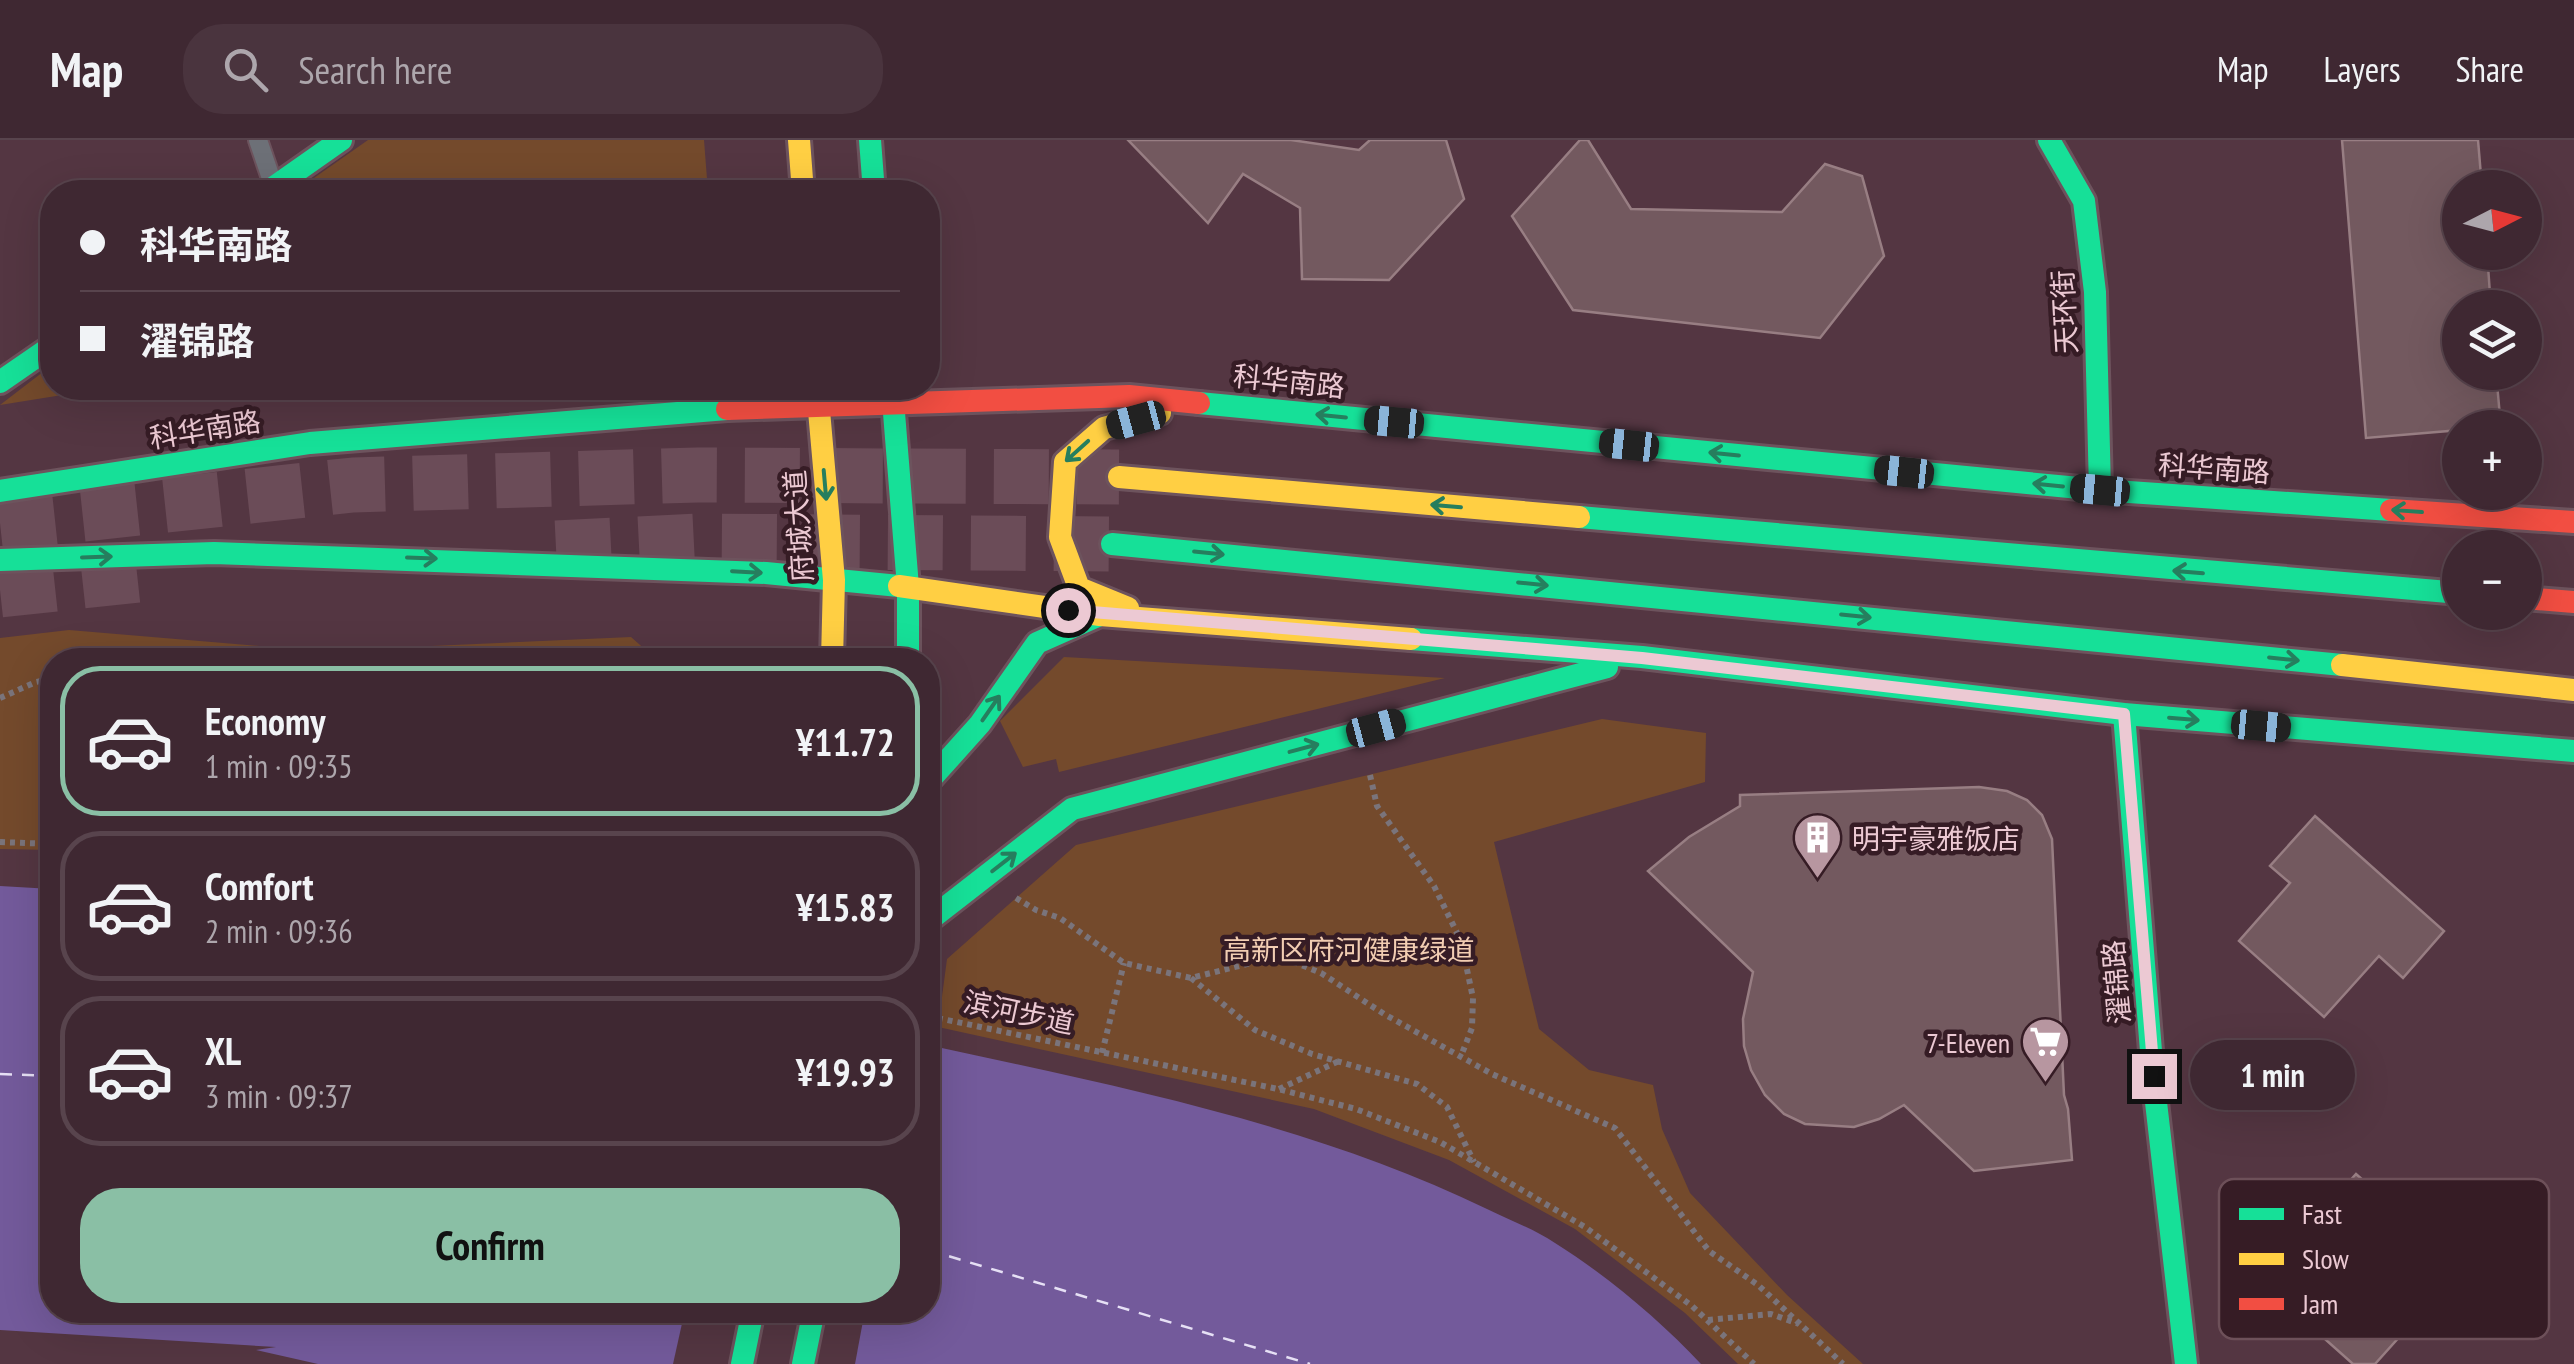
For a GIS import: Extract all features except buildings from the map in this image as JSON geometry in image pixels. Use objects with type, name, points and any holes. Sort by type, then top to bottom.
[{"type":"main road","points":[[284,180],[341,140]]},
{"type":"main road","points":[[799,140],[802,180]]},
{"type":"main road","points":[[870,140],[873,180]]},
{"type":"main road","name":"天环街","points":[[2049,140],[2084,201],[2095,292],[2100,490]]},
{"type":"main road","points":[[0,382],[40,354]]},
{"type":"main road","name":"科华南路","points":[[940,395],[1129,396],[2100,490],[2574,522]]},
{"type":"main road","name":"科华南路","points":[[0,491],[310,443],[751,407],[794,400]]},
{"type":"main road","name":"府城大道","points":[[818,400],[834,580],[832,648]]},
{"type":"main road","points":[[893,400],[908,587],[908,648]]},
{"type":"main road","points":[[1153,619],[1079,588],[1060,537],[1064,462],[1104,428],[1198,403]]},
{"type":"main road","points":[[1120,477],[2442,592]]},
{"type":"main road","points":[[1112,544],[2574,690]]},
{"type":"main road","points":[[0,560],[214,553],[766,573],[908,587],[1100,615],[1642,658],[2124,714],[2574,751]]},
{"type":"main road","points":[[2542,599],[2574,602]]},
{"type":"main road","points":[[940,769],[980,724],[1037,643],[1100,615]]},
{"type":"main road","points":[[940,912],[1072,809],[1642,658]]},
{"type":"main road","name":"濯锦路","points":[[2124,714],[2154,1076],[2186,1364]]},
{"type":"main road","points":[[2523,748],[2574,738]]},
{"type":"main road","points":[[742,1364],[751,1323]]},
{"type":"main road","points":[[803,1364],[811,1323]]},
{"type":"lane","points":[[258,140],[268,180]]},
{"type":"path","points":[[0,698],[40,681]]},
{"type":"path","points":[[1370,775],[1377,806],[1434,886],[1461,941],[1474,998],[1472,1028],[1461,1056]]},
{"type":"path","points":[[0,842],[40,844]]},
{"type":"path","points":[[987,875],[1016,898],[1060,918],[1124,963],[1191,978],[1260,961],[1289,960],[1321,973],[1384,1014],[1492,1074],[1616,1128],[1708,1251],[1758,1286],[1843,1364]]},
{"type":"path","points":[[1102,1053],[1124,963]]},
{"type":"path","points":[[1191,978],[1254,1030],[1312,1054],[1416,1084],[1447,1107],[1474,1163]]},
{"type":"path","name":"滨河步道","points":[[940,1019],[1278,1089],[1356,1109],[1440,1142],[1585,1227],[1707,1320],[1754,1364]]},
{"type":"path","points":[[1278,1089],[1339,1061]]},
{"type":"path","points":[[1707,1320],[1771,1314],[1804,1326]]},
{"type":"green space","points":[[368,140],[704,140],[707,180],[311,180]]},
{"type":"green space","points":[[40,374],[40,399],[0,405]]},
{"type":"green space","points":[[69,630],[282,648],[40,648],[40,850],[0,849],[0,638]]},
{"type":"green space","points":[[631,637],[643,648],[385,648]]},
{"type":"green space","points":[[1064,657],[1445,678],[1059,772],[1056,759],[1023,767],[1000,721]]},
{"type":"green space","name":"高新区府河健康绿道","points":[[1602,719],[1706,733],[1705,782],[1494,842],[1539,1029],[1589,1070],[1653,1085],[1662,1129],[1690,1193],[1787,1295],[1863,1364],[1738,1364],[1685,1313],[1575,1229],[1449,1160],[1314,1109],[940,1027],[947,959],[1076,845]]},
{"type":"shaded area","points":[[0,886],[40,888],[40,1323],[940,1323],[940,1048],[1212,1110],[1352,1153],[1420,1179],[1530,1229],[1574,1255],[1632,1299],[1701,1364],[318,1364],[256,1350],[276,1347],[0,1330]]},
{"type":"pier","points":[[682,1323],[863,1323],[855,1364],[673,1364]]},
{"type":"ferry route","points":[[0,1074],[40,1076]]},
{"type":"ferry route","points":[[940,1254],[1310,1364]]},
{"type":"tunnel","points":[[0,523],[353,485],[698,475],[1119,477]]},
{"type":"tunnel","points":[[556,548],[696,541],[1110,544]]},
{"type":"tunnel","points":[[0,590],[156,573]]},
{"type":"traffic: fast","points":[[284,180],[341,140]]},
{"type":"traffic: fast","points":[[870,140],[873,180]]},
{"type":"traffic: fast","points":[[2049,140],[2084,201],[2095,292],[2100,490]]},
{"type":"traffic: fast","points":[[0,382],[40,354]]},
{"type":"traffic: fast","points":[[893,400],[908,587],[908,648]]},
{"type":"traffic: fast","points":[[1199,403],[2100,490],[2391,510]]},
{"type":"traffic: fast","points":[[0,491],[310,443],[727,409]]},
{"type":"traffic: fast","points":[[1579,517],[2442,591]]},
{"type":"traffic: fast","points":[[1112,544],[2342,665]]},
{"type":"traffic: fast","points":[[0,560],[214,553],[766,573],[899,586]]},
{"type":"traffic: fast","points":[[940,769],[980,724],[1037,643],[1100,615]]},
{"type":"traffic: fast","points":[[1411,639],[1642,657],[2124,714],[2574,751]]},
{"type":"traffic: fast","points":[[940,912],[1072,809],[1607,667]]},
{"type":"traffic: fast","points":[[2124,714],[2153,1076],[2186,1364]]},
{"type":"traffic: fast","points":[[742,1364],[750,1323]]},
{"type":"traffic: fast","points":[[803,1364],[811,1323]]},
{"type":"traffic: slow","points":[[799,140],[802,180]]},
{"type":"traffic: slow","points":[[818,400],[834,580],[832,648]]},
{"type":"traffic: slow","points":[[1128,608],[1079,588],[1060,537],[1065,462],[1104,428],[1160,413]]},
{"type":"traffic: slow","points":[[1119,477],[1579,517]]},
{"type":"traffic: slow","points":[[899,586],[1100,615],[1411,639]]},
{"type":"traffic: slow","points":[[2342,665],[2574,690]]},
{"type":"traffic: jam","points":[[727,409],[1129,396],[1199,403]]},
{"type":"traffic: jam","points":[[2391,510],[2574,522]]},
{"type":"traffic: jam","points":[[2542,599],[2574,602]]},
{"type":"place","name":"明宇豪雅饭店","points":[[1817,880]]},
{"type":"place","name":"7-Eleven","points":[[2045,1084]]},
{"type":"route","points":[[1068,610],[1642,658],[2124,714],[2154,1076]]}]
